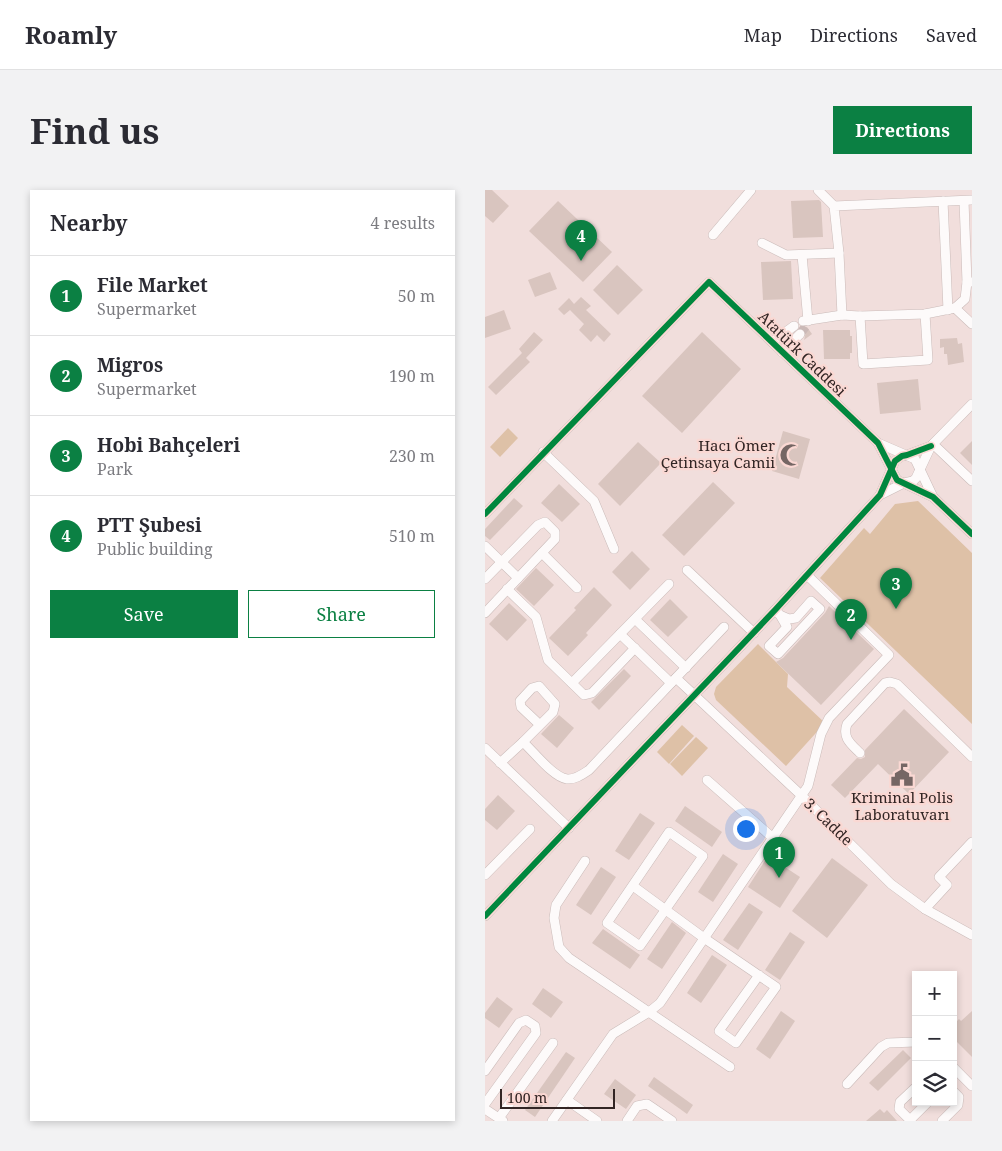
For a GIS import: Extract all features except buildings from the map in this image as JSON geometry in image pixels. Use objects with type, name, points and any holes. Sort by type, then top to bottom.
[{"type":"street","points":[[713,235],[751,190]]},
{"type":"street","points":[[818,190],[834,206],[839,253],[842,315]]},
{"type":"street","points":[[802,254],[806,322],[842,315],[925,314],[952,309],[965,298],[970,282],[968,200],[834,206]]},
{"type":"street","points":[[943,201],[952,309],[972,324]]},
{"type":"street","points":[[761,243],[786,255],[839,253]]},
{"type":"street","name":"Atatürk Caddesi","points":[[543,452],[709,282],[878,443]]},
{"type":"street","points":[[860,316],[863,364],[928,360],[925,314]]},
{"type":"street","points":[[772,342],[794,326]]},
{"type":"street","points":[[782,352],[800,334]]},
{"type":"street","points":[[880,495],[917,478],[932,445],[972,404]]},
{"type":"street","points":[[878,443],[917,462],[933,497]]},
{"type":"street","points":[[878,443],[897,480],[933,497],[972,534]]},
{"type":"street","points":[[485,916],[694,694],[753,633],[777,613],[807,575],[880,495],[892,465],[898,458],[932,445]]},
{"type":"street","points":[[932,445],[972,481]]},
{"type":"street","points":[[485,514],[543,452],[595,501],[614,549]]},
{"type":"street","points":[[485,579],[538,525],[545,522],[555,532],[555,539],[485,613]]},
{"type":"street","points":[[485,546],[518,578]]},
{"type":"street","points":[[542,552],[577,588]]},
{"type":"street","points":[[687,570],[753,633]]},
{"type":"street","points":[[552,1121],[613,1034],[660,1003],[808,786],[821,734],[826,723],[835,711],[889,655],[807,575]]},
{"type":"street","points":[[571,684],[669,584]]},
{"type":"street","points":[[507,589],[536,617],[548,660],[583,695],[592,694],[635,648]]},
{"type":"street","points":[[811,601],[820,609],[778,654],[769,646],[787,627],[777,613],[789,618],[796,618],[811,601]]},
{"type":"street","points":[[635,619],[686,668]]},
{"type":"street","points":[[523,742],[556,773],[567,779],[578,778],[589,770],[724,628]]},
{"type":"street","name":"3. Cadde","points":[[620,634],[674,681],[694,694],[891,884],[925,909],[972,935]]},
{"type":"street","points":[[860,753],[847,740],[845,732],[847,724],[885,683],[890,682],[897,684],[972,757]]},
{"type":"street","points":[[500,763],[540,725]]},
{"type":"street","points":[[485,748],[569,828]]},
{"type":"street","points":[[707,780],[773,838]]},
{"type":"street","points":[[485,875],[529,829]]},
{"type":"street","points":[[669,832],[703,856],[665,910],[640,946],[607,923],[669,832]]},
{"type":"street","points":[[925,909],[947,885],[939,877],[972,842]]},
{"type":"street","points":[[585,861],[556,905],[554,918],[559,947],[569,958],[730,1067]]},
{"type":"street","points":[[633,886],[704,938],[759,975],[776,987],[736,1043],[719,1031],[759,975]]},
{"type":"street","points":[[485,1071],[519,1023],[526,1020],[535,1026],[536,1032],[485,1104]]},
{"type":"street","points":[[847,1084],[881,1047],[888,1042],[912,1042]]},
{"type":"street","points":[[485,1108],[501,1120],[553,1043]]},
{"type":"street","points":[[957,1071],[970,1084],[957,1091]]},
{"type":"street","points":[[912,1091],[900,1102],[899,1109],[910,1120],[924,1106]]},
{"type":"street","points":[[942,1121],[958,1106],[959,1097],[957,1094]]},
{"type":"street","points":[[567,1100],[597,1121]]},
{"type":"street","points":[[629,1120],[637,1106],[647,1104],[672,1121]]},
{"type":"shaded area","points":[[508,428],[518,438],[500,457],[490,447]]},
{"type":"shaded area","points":[[918,501],[972,553],[972,724],[820,578],[864,528],[870,534],[895,504]]},
{"type":"shaded area","points":[[758,644],[788,674],[787,687],[825,723],[786,766],[716,700],[714,694],[716,687]]},
{"type":"shaded area","points":[[682,725],[694,736],[669,764],[657,752]]},
{"type":"shaded area","points":[[696,737],[708,748],[682,776],[670,764]]},
{"type":"tunnel","points":[[800,334],[806,326]]},
{"type":"cycle path","points":[[485,514],[709,282],[878,443],[897,480],[933,497],[972,534]]},
{"type":"cycle path","points":[[485,916],[775,610],[880,495],[895,461],[902,456],[931,446]]},
{"type":"place","name":"PTT Şubesi","points":[[581,261]]},
{"type":"place","name":"Hacı Ömer Çetinsaya Camii","points":[[791,455]]},
{"type":"place","name":"Hobi Bahçeleri","points":[[896,609]]},
{"type":"place","name":"Migros","points":[[851,640]]},
{"type":"place","name":"Kriminal Polis Laboratuvarı","points":[[902,775]]},
{"type":"place","name":"File Market","points":[[779,878]]}]
